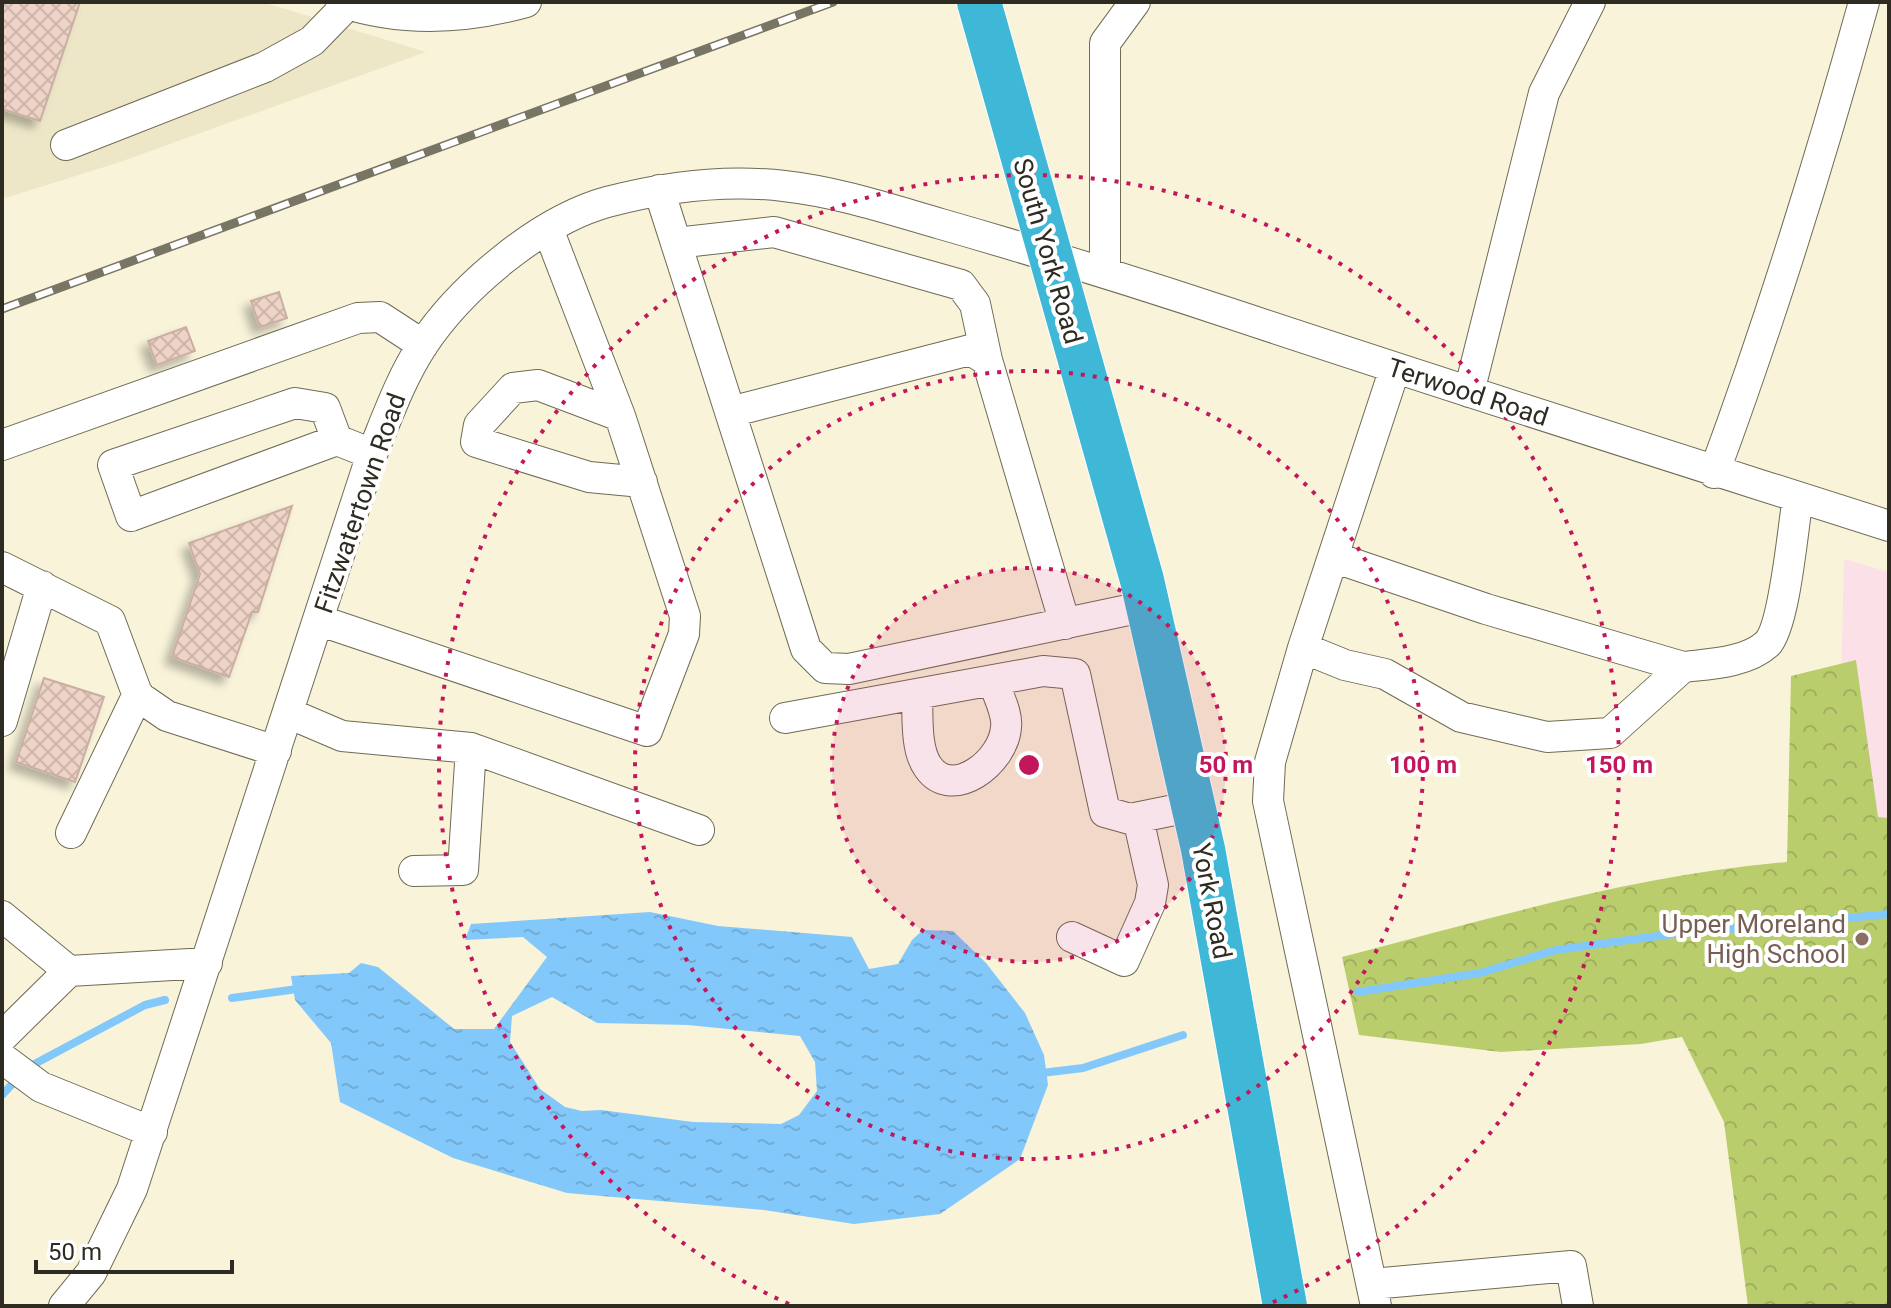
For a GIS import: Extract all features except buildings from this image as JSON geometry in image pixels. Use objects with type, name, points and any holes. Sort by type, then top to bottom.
[{"type":"highway","name":"South York Road","points":[[979,2],[1118,500]]},
{"type":"highway","name":"York Road","points":[[1118,500],[1147,606],[1194,806],[1285,1306]]},
{"type":"street","points":[[66,145],[265,67],[312,41],[345,3],[395,16],[526,2]]},
{"type":"street","points":[[1105,272],[1105,43],[1135,2]]},
{"type":"street","points":[[1469,392],[1544,93],[1590,2]]},
{"type":"street","points":[[1714,473],[1752,371],[1834,110],[1864,2]]},
{"type":"street","name":"Fitzwatertown Road","points":[[64,1306],[91,1273],[111,1237],[152,1132],[372,454],[397,393],[423,345],[470,291],[510,255],[548,229],[602,204],[659,190],[718,184],[782,185],[835,194],[1047,254]]},
{"type":"street","points":[[659,190],[806,649],[825,668],[849,669],[1147,606]]},
{"type":"street","points":[[318,620],[647,731],[684,634],[685,616],[620,416],[548,229]]},
{"type":"street","points":[[676,243],[774,232],[961,285],[975,304],[987,360],[1065,624]]},
{"type":"street","name":"Terwood Road","points":[[1047,254],[1714,473],[1889,526]]},
{"type":"street","points":[[2,445],[358,318],[380,317],[423,345]]},
{"type":"street","points":[[730,412],[970,350],[987,360]]},
{"type":"street","points":[[1395,368],[1336,558],[1303,648],[1270,762],[1268,801],[1374,1295],[1571,1266],[1578,1306]]},
{"type":"street","points":[[620,416],[538,385],[513,388],[479,425],[476,442],[589,477],[642,482]]},
{"type":"street","points":[[337,440],[325,408],[295,403],[113,465],[131,516],[337,440],[372,454]]},
{"type":"street","points":[[1336,558],[1486,609],[1683,667],[1750,655],[1768,643],[1779,617],[1798,497]]},
{"type":"street","points":[[2,567],[110,621],[138,694],[167,716],[276,751]]},
{"type":"street","points":[[2,721],[42,586]]},
{"type":"street","points":[[1303,648],[1345,665],[1385,674],[1461,717],[1547,737],[1610,733],[1683,667]]},
{"type":"street","points":[[785,718],[1043,671],[1075,674],[1105,812],[1130,819],[1194,806]]},
{"type":"street","points":[[917,694],[921,747],[928,767],[943,779],[962,779],[984,769],[1001,751],[1007,725],[993,680]]},
{"type":"street","points":[[71,833],[138,694]]},
{"type":"street","points":[[288,713],[342,736],[471,748],[699,830]]},
{"type":"street","points":[[414,871],[463,870],[471,748]]},
{"type":"street","points":[[1072,937],[1124,961],[1150,903],[1153,885],[1138,818]]},
{"type":"street","points":[[2,916],[69,971]]},
{"type":"street","points":[[2,1037],[69,971],[207,963]]},
{"type":"street","points":[[2,1058],[41,1087],[152,1132]]},
{"type":"shaded area","points":[[2,2],[262,2],[426,52],[117,163],[2,199]]},
{"type":"shaded area","name":"Upper Moreland High School","points":[[1844,559],[1889,572],[1889,1306],[1827,1306]]},
{"type":"green space","points":[[1856,660],[1878,817],[1889,818],[1889,1306],[1748,1306],[1724,1122],[1682,1037],[1641,1044],[1501,1052],[1359,1035],[1342,957],[1618,888],[1730,868],[1787,862],[1791,676]]},
{"type":"water","points":[[650,912],[718,926],[852,937],[869,969],[898,964],[912,940],[923,930],[953,931],[986,963],[1025,1013],[1044,1055],[1048,1085],[1020,1159],[940,1214],[854,1224],[764,1210],[567,1193],[453,1158],[340,1102],[331,1043],[295,1000],[291,976],[349,973],[361,963],[378,967],[454,1029],[494,1029],[547,957],[523,937],[465,940],[471,924]],"holes":[[[552,997],[597,1023],[688,1025],[800,1036],[815,1062],[817,1091],[799,1115],[781,1124],[693,1122],[565,1107],[540,1089],[510,1042],[512,1016]]]},
{"type":"waterway","points":[[1358,992],[1480,973],[1556,950],[1665,935],[1889,914]]},
{"type":"waterway","points":[[232,998],[297,989],[300,992]]},
{"type":"waterway","points":[[27,1068],[145,1005],[165,1000]]},
{"type":"waterway","points":[[1042,1073],[1083,1068],[1183,1035]]},
{"type":"waterway","points":[[2,1095],[18,1078]]},
{"type":"railway","points":[[2,309],[833,2]]},
{"type":"place","name":"Upper Moreland High School","points":[[1862,939]]}]
